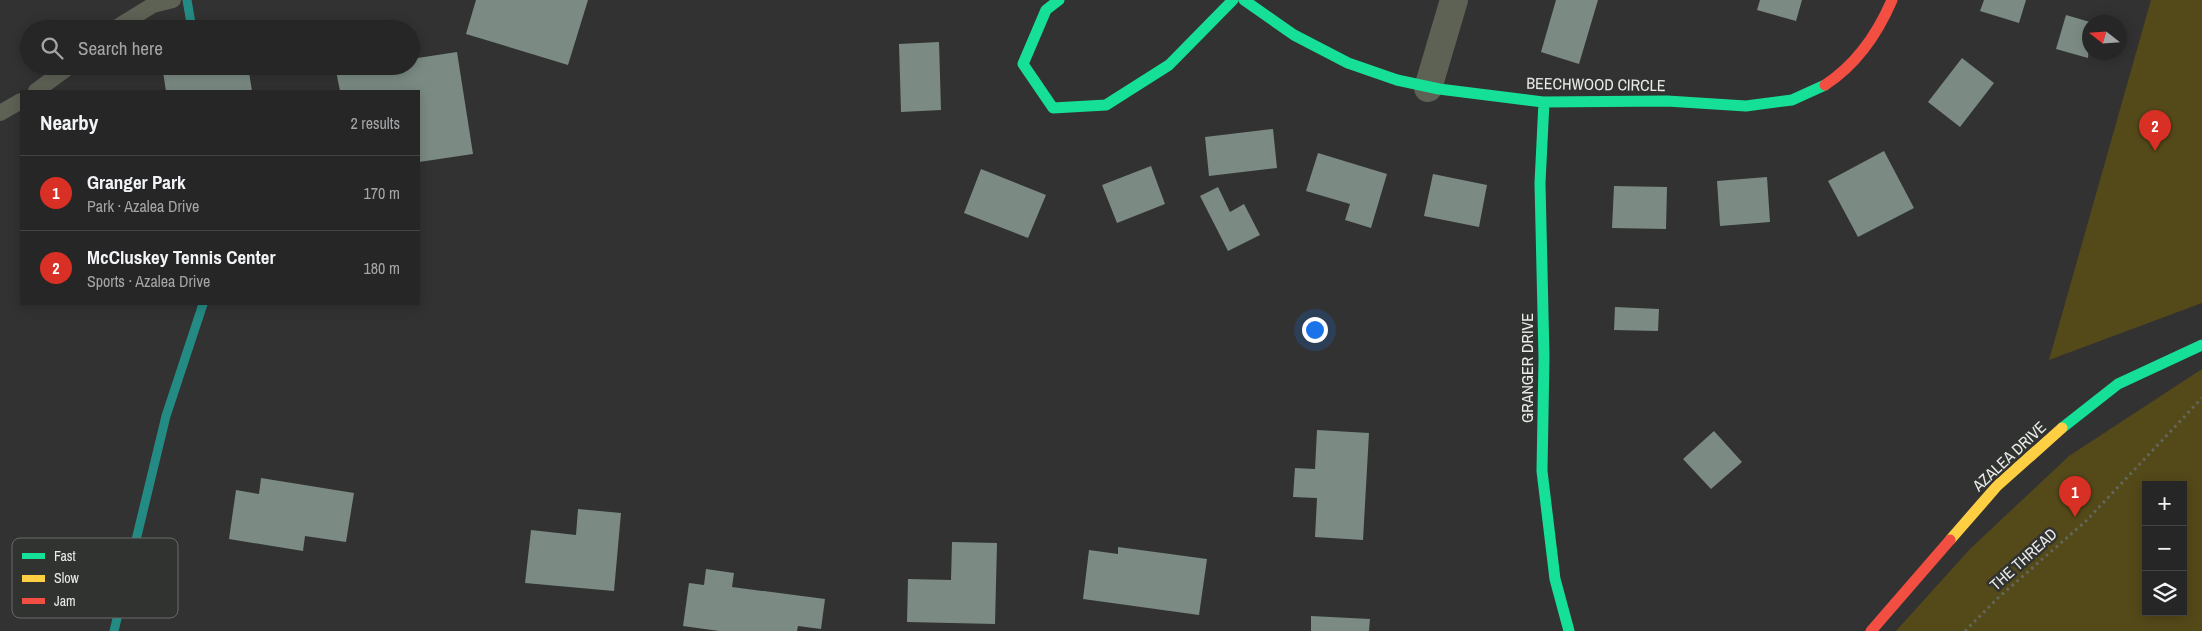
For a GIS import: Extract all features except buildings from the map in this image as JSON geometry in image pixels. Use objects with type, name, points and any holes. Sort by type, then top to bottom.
[{"type":"street","points":[[1059,0],[1046,10],[1023,64],[1053,108],[1106,105],[1169,65],[1233,0]]},
{"type":"street","name":"BEECHWOOD CIRCLE","points":[[1244,0],[1272,22],[1308,44],[1339,59],[1386,77],[1428,88],[1544,102],[1668,101],[1770,106],[1792,100],[1825,85],[1849,67],[1877,34],[1892,0]]},
{"type":"street","points":[[1428,88],[1454,0]]},
{"type":"street","name":"GRANGER DRIVE","points":[[1544,102],[1540,183],[1544,349],[1542,471],[1555,580],[1568,631]]},
{"type":"street","name":"AZALEA DRIVE","points":[[1871,631],[1996,486],[2054,435],[2118,384],[2202,345]]},
{"type":"lane","points":[[129,20],[153,5],[172,0]]},
{"type":"lane","points":[[37,90],[58,75]]},
{"type":"lane","points":[[0,113],[20,102]]},
{"type":"path","name":"THE THREAD","points":[[1965,631],[2000,597],[2086,521],[2202,398]]},
{"type":"shaded area","points":[[2151,0],[2202,0],[2202,303],[2049,360]]},
{"type":"shaded area","points":[[2202,369],[2202,631],[1896,631],[1970,549],[2069,456]]},
{"type":"waterway","points":[[187,0],[190,20]]},
{"type":"waterway","points":[[136,538],[166,416],[203,305]]},
{"type":"waterway","points":[[114,631],[117,618]]},
{"type":"traffic: fast","points":[[1059,0],[1046,10],[1023,64],[1053,108],[1106,105],[1169,65],[1233,0]]},
{"type":"traffic: fast","points":[[1244,0],[1294,35],[1348,63],[1397,80],[1439,89],[1543,102],[1667,101],[1746,106],[1792,100],[1825,85]]},
{"type":"traffic: fast","points":[[1544,102],[1540,183],[1544,357],[1542,471],[1555,579],[1569,631]]},
{"type":"traffic: fast","points":[[2062,428],[2118,384],[2202,345]]},
{"type":"traffic: slow","points":[[1950,540],[1997,486],[2062,428]]},
{"type":"traffic: jam","points":[[1825,85],[1847,68],[1865,48],[1880,25],[1892,0]]},
{"type":"traffic: jam","points":[[1871,631],[1950,540]]},
{"type":"place","name":"McCluskey Tennis Center","points":[[2155,151]]},
{"type":"place","name":"Granger Park","points":[[2075,517]]}]
